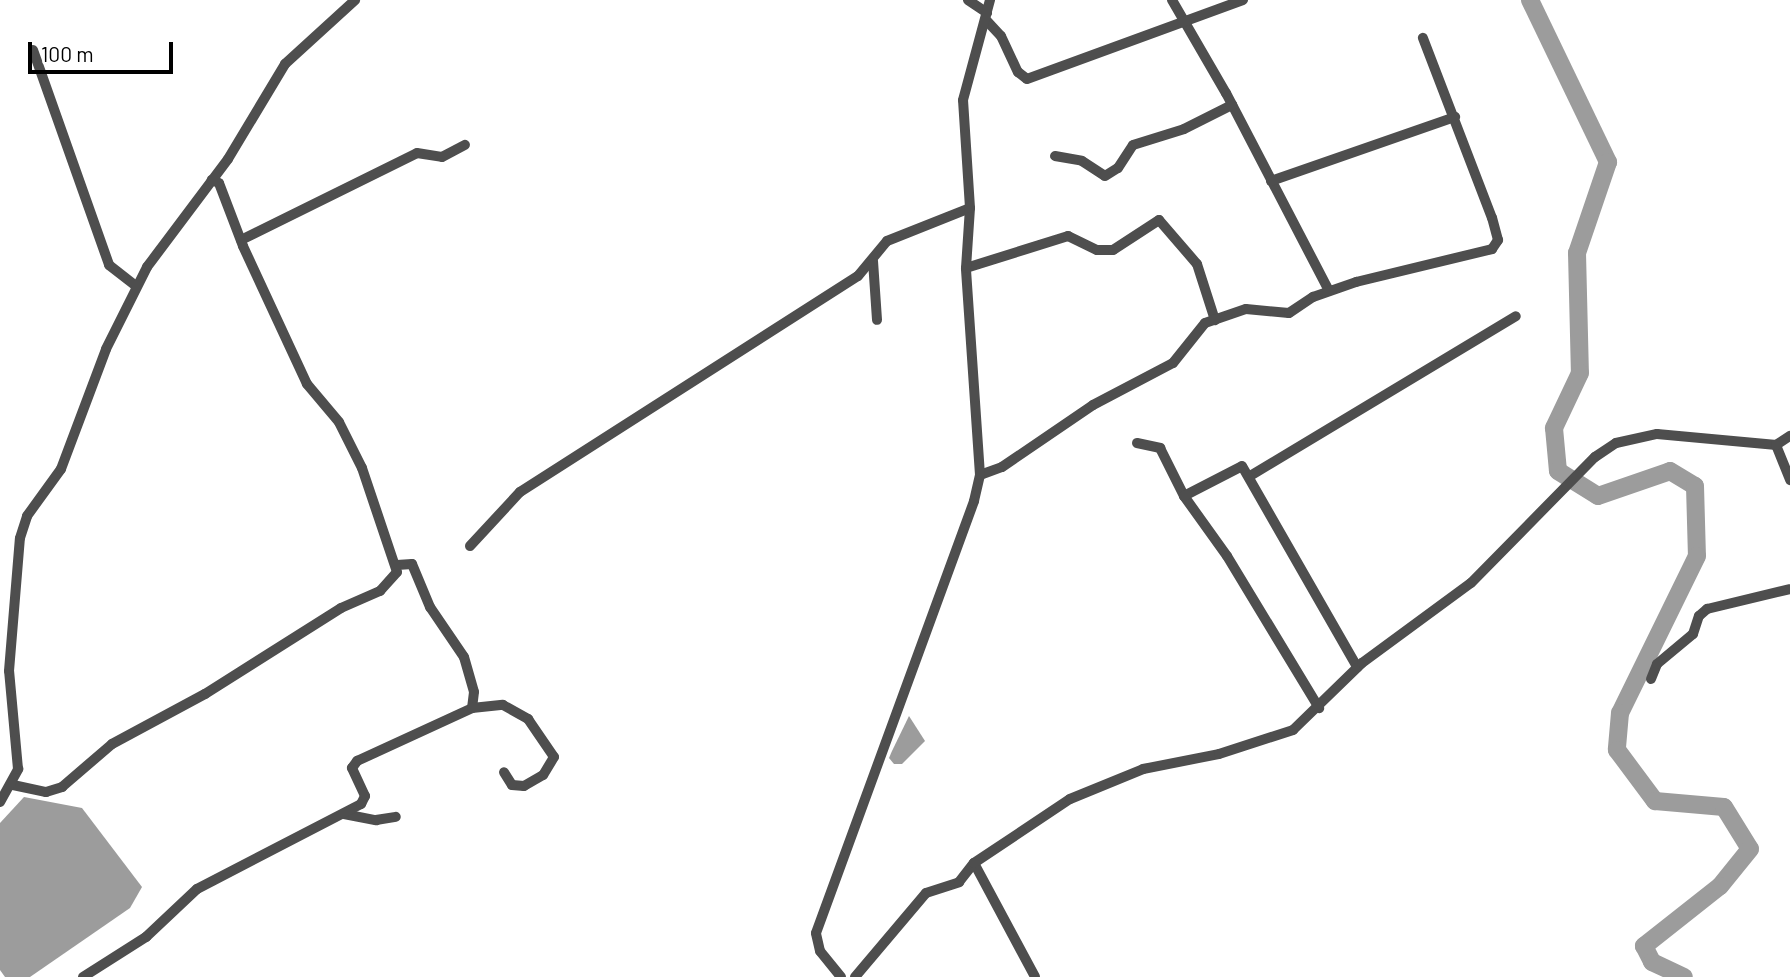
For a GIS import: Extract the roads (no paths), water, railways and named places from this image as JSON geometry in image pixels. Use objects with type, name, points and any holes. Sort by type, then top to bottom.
[{"type":"street","points":[[0,802],[13,785],[18,769],[9,671],[23,527],[61,469],[106,349],[134,284],[212,180],[285,64],[355,0]]},
{"type":"street","points":[[841,977],[820,951],[816,933],[974,502],[980,475],[963,210],[963,100],[980,10],[990,0]]},
{"type":"street","points":[[1172,0],[1232,105],[1329,291]]},
{"type":"street","points":[[980,10],[1001,36],[1018,72],[1027,79],[1184,18],[1243,0]]},
{"type":"street","points":[[980,475],[1002,467],[1083,410],[1173,363],[1200,327],[1215,320],[1258,307],[1289,313],[1329,291],[1460,260],[1497,244],[1492,218],[1423,38]]},
{"type":"street","points":[[33,50],[109,265],[134,284]]},
{"type":"street","points":[[1055,156],[1082,161],[1105,176],[1118,168],[1133,145],[1184,129],[1232,105]]},
{"type":"street","points":[[1271,181],[1455,117]]},
{"type":"street","points":[[241,240],[417,153],[442,157],[465,145]]},
{"type":"street","points":[[13,785],[37,792],[62,787],[124,737],[215,688],[341,608],[380,590],[394,577],[397,565],[355,453],[339,422],[307,384],[241,240],[219,183],[212,180]]},
{"type":"street","points":[[470,546],[520,492],[858,276],[898,234],[963,210]]},
{"type":"street","points":[[967,268],[1068,236],[1097,250],[1113,250],[1159,220],[1197,264],[1215,320]]},
{"type":"street","points":[[873,258],[877,320]]},
{"type":"street","points":[[1250,476],[1517,316]]},
{"type":"street","points":[[855,977],[926,893],[959,882],[974,863],[1089,789],[1143,769],[1278,737],[1319,708],[1357,667],[1471,583],[1544,512],[1595,457],[1624,439],[1657,434],[1776,445],[1790,436]]},
{"type":"street","points":[[1138,443],[1160,448],[1184,496],[1220,545],[1319,708]]},
{"type":"street","points":[[1776,445],[1790,480]]},
{"type":"street","points":[[1184,496],[1238,464],[1250,476],[1357,667]]},
{"type":"street","points":[[397,565],[412,564],[430,607],[464,657],[474,692],[472,708]]},
{"type":"street","points":[[1651,679],[1657,664],[1693,634],[1707,610],[1790,589]]},
{"type":"street","points":[[83,977],[146,937],[197,889],[344,814],[365,800],[352,768],[357,761],[472,708],[512,706],[551,749],[553,763],[534,782],[516,786],[504,772]]},
{"type":"street","points":[[344,814],[376,820],[397,817]]},
{"type":"street","points":[[974,863],[1035,977]]},
{"type":"waterway","points":[[1530,0],[1608,162],[1577,253],[1580,373],[1554,428],[1558,471],[1598,496],[1670,471],[1695,486],[1697,556],[1620,713],[1617,750],[1655,801],[1724,807],[1750,849],[1720,886],[1644,946],[1652,962],[1684,977]]}]
